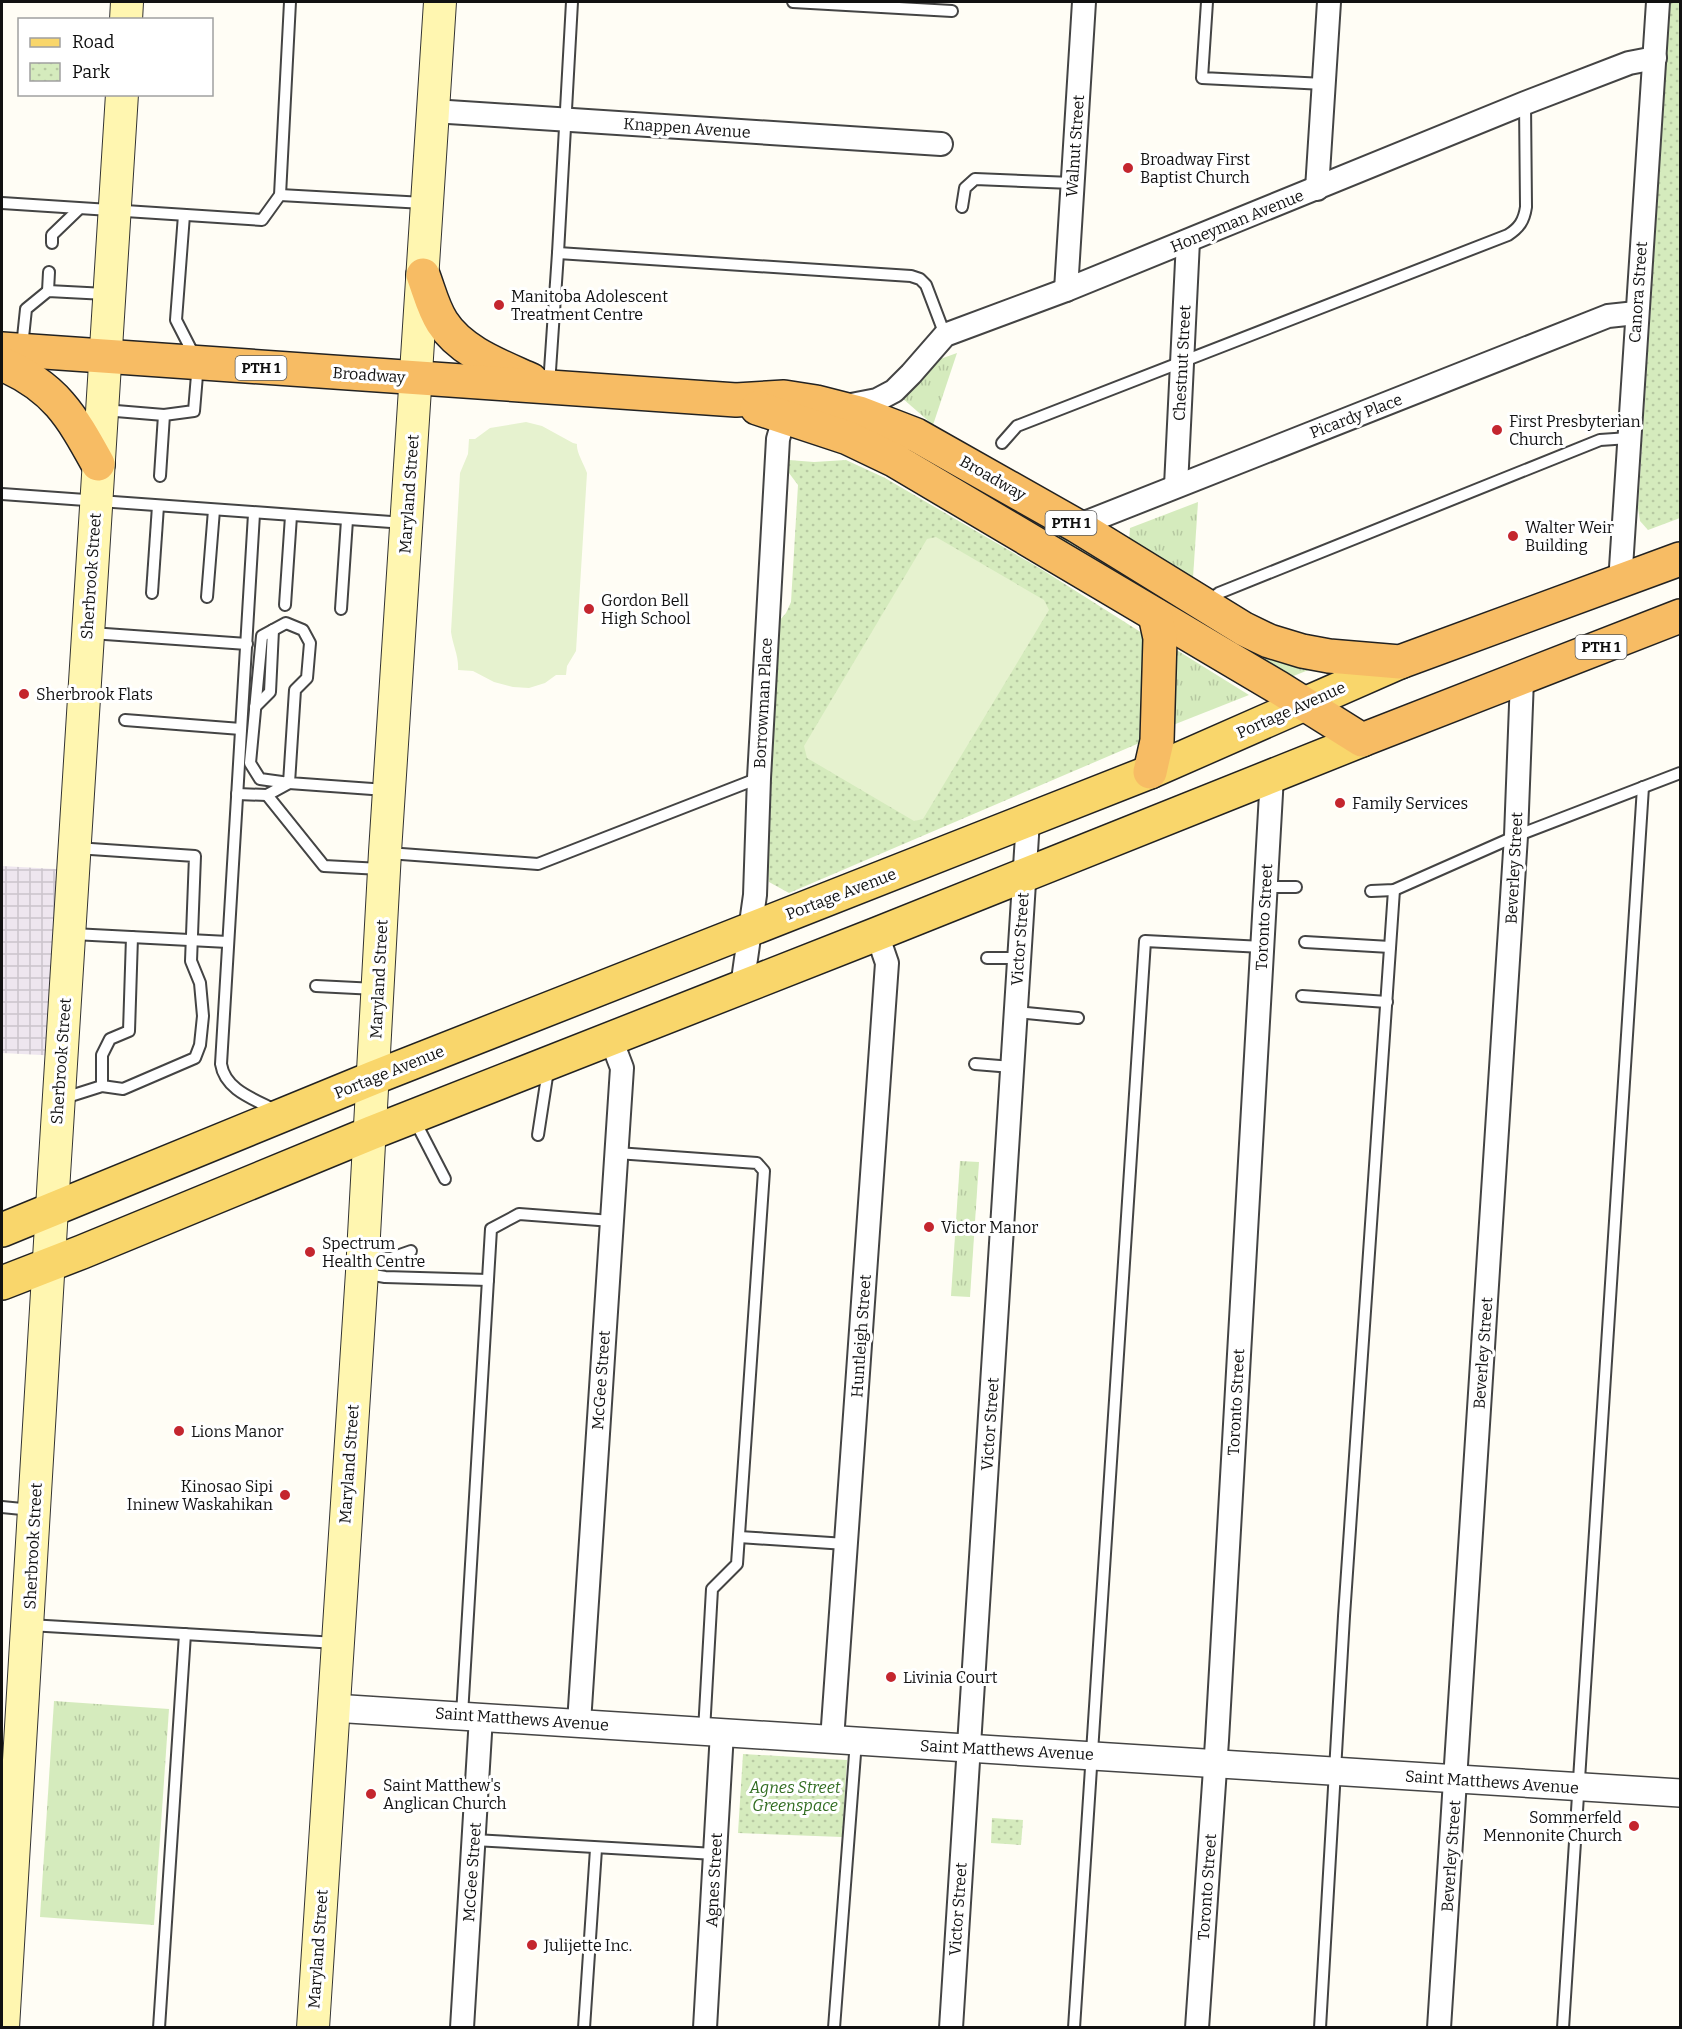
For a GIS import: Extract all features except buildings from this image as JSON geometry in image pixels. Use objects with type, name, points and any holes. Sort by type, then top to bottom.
[{"type":"highway","points":[[423,275],[439,316],[455,336],[483,357],[549,388]]},
{"type":"highway","points":[[8,354],[20,372],[51,394],[76,423],[99,464]]},
{"type":"highway","name":"Broadway","points":[[8,354],[105,357],[736,400],[784,397],[838,406],[916,435],[1077,526],[1244,629],[1269,641],[1329,656],[1400,662]]},
{"type":"highway","name":"Broadway","points":[[736,400],[848,438],[894,460],[1304,703],[1362,740]]},
{"type":"highway","name":"Portage Avenue","points":[[1400,662],[1620,583],[1680,559]]},
{"type":"highway","points":[[1150,772],[1157,741],[1160,638],[1155,615]]},
{"type":"highway","name":"PTH 1","points":[[1362,740],[1680,616]]},
{"type":"main road","points":[[126,18],[127,2]]},
{"type":"main road","name":"Maryland Street","points":[[313,2028],[363,1265],[385,861],[440,2]]},
{"type":"main road","name":"Sherbrook Street","points":[[3,2028],[58,1100],[122,96]]},
{"type":"main road","name":"Portage Avenue","points":[[2,1230],[373,1078],[1150,772],[1400,662]]},
{"type":"main road","points":[[2,1283],[412,1116],[877,934],[1362,740]]},
{"type":"street","name":"Walnut Street","points":[[1066,290],[1084,2]]},
{"type":"street","points":[[1317,189],[1329,2]]},
{"type":"street","name":"Canora Street","points":[[1620,583],[1658,2]]},
{"type":"street","name":"Honeyman Avenue","points":[[838,406],[870,402],[889,395],[906,380],[945,335],[1066,290],[1526,103],[1629,63],[1654,58]]},
{"type":"street","name":"Knappen Avenue","points":[[433,111],[941,144]]},
{"type":"street","name":"Chestnut Street","points":[[1176,486],[1188,241]]},
{"type":"street","name":"Picardy Place","points":[[1077,526],[1608,316],[1636,313]]},
{"type":"street","name":"Borrowman Place","points":[[742,987],[755,895],[759,778],[778,439],[784,418]]},
{"type":"street","name":"Beverley Street","points":[[1439,2028],[1516,836],[1522,678]]},
{"type":"street","name":"Toronto Street","points":[[1197,2028],[1215,1763],[1272,776]]},
{"type":"street","name":"Victor Street","points":[[951,2028],[1028,820]]},
{"type":"street","name":"Huntleigh Street","points":[[844,1740],[846,1544],[887,963],[877,934]]},
{"type":"street","name":"McGee Street","points":[[579,1723],[622,1068],[611,1039]]},
{"type":"street","name":"Saint Matthews Avenue","points":[[333,1708],[1680,1793]]},
{"type":"street","name":"McGee Street","points":[[462,2028],[474,1840],[472,1716]]},
{"type":"street","name":"Agnes Street","points":[[705,2028],[715,1854],[713,1732]]},
{"type":"lane","points":[[2,203],[262,220],[280,195],[290,2]]},
{"type":"lane","points":[[549,388],[572,2]]},
{"type":"lane","points":[[793,2],[952,11]]},
{"type":"lane","points":[[1207,2],[1202,78],[1324,84]]},
{"type":"lane","points":[[1002,443],[1017,426],[1500,239],[1517,229],[1525,217],[1527,207],[1526,103]]},
{"type":"lane","points":[[962,207],[965,188],[975,179],[1072,183]]},
{"type":"lane","points":[[280,195],[427,204]]},
{"type":"lane","points":[[52,243],[52,235],[79,209]]},
{"type":"lane","points":[[102,410],[164,415],[194,411],[198,363],[176,320],[184,215]]},
{"type":"lane","points":[[558,254],[911,276],[920,279],[926,285],[945,335]]},
{"type":"lane","points":[[48,291],[50,272]]},
{"type":"lane","points":[[8,354],[26,309],[48,291],[110,295]]},
{"type":"lane","points":[[160,476],[164,415]]},
{"type":"lane","points":[[1203,604],[1219,593],[1600,440],[1629,438]]},
{"type":"lane","points":[[2,494],[407,524]]},
{"type":"lane","points":[[152,593],[158,506]]},
{"type":"lane","points":[[207,597],[214,510]]},
{"type":"lane","points":[[255,514],[221,1064],[223,1075],[237,1090],[283,1114]]},
{"type":"lane","points":[[285,605],[291,516]]},
{"type":"lane","points":[[341,609],[347,520]]},
{"type":"lane","points":[[290,783],[295,690],[307,678],[310,643],[303,630],[286,624],[262,636],[250,763],[260,779],[290,783],[390,790]]},
{"type":"lane","points":[[87,633],[247,644]]},
{"type":"lane","points":[[125,720],[241,729]]},
{"type":"lane","points":[[1371,891],[1394,890],[1516,836],[1680,773]]},
{"type":"lane","points":[[267,795],[324,866],[385,861],[538,864],[759,778]]},
{"type":"lane","points":[[237,794],[267,795],[290,783]]},
{"type":"lane","points":[[1563,2028],[1643,787]]},
{"type":"lane","points":[[58,1100],[102,1086],[123,1089],[195,1058],[200,1045],[203,1016],[201,983],[191,960],[195,856],[74,848]]},
{"type":"lane","points":[[1266,887],[1296,887]]},
{"type":"lane","points":[[1320,2028],[1346,1593],[1394,890]]},
{"type":"lane","points":[[69,934],[228,942]]},
{"type":"lane","points":[[102,1086],[102,1055],[110,1040],[129,1031],[132,937]]},
{"type":"lane","points":[[1074,2028],[1145,941],[1263,947]]},
{"type":"lane","points":[[1305,942],[1390,947]]},
{"type":"lane","points":[[987,957],[1019,958]]},
{"type":"lane","points":[[316,986],[378,989]]},
{"type":"lane","points":[[1302,996],[1387,1002]]},
{"type":"lane","points":[[1016,1012],[1078,1018]]},
{"type":"lane","points":[[538,1135],[549,1063]]},
{"type":"lane","points":[[975,1064],[1012,1067]]},
{"type":"lane","points":[[412,1116],[445,1179]]},
{"type":"lane","points":[[617,1153],[757,1162],[764,1171],[737,1564],[712,1589],[713,1732]]},
{"type":"lane","points":[[472,1716],[491,1229],[519,1214],[612,1221]]},
{"type":"lane","points":[[363,1265],[411,1251]]},
{"type":"lane","points":[[363,1265],[385,1277],[489,1280]]},
{"type":"lane","points":[[2,1508],[35,1510]]},
{"type":"lane","points":[[739,1537],[846,1544]]},
{"type":"lane","points":[[28,1625],[337,1643]]},
{"type":"lane","points":[[159,2028],[185,1634]]},
{"type":"lane","points":[[834,2028],[844,1740]]},
{"type":"lane","points":[[474,1840],[596,1849],[715,1854]]},
{"type":"lane","points":[[584,2028],[596,1849]]},
{"type":"shaded area","points":[[2,866],[73,870],[61,1056],[2,1053]]},
{"type":"green space","points":[[1670,2],[1680,2],[1680,518],[1648,530],[1640,521],[1638,508]]},
{"type":"green space","points":[[957,353],[933,425],[894,391],[929,363]]},
{"type":"green space","points":[[526,422],[542,426],[577,444],[587,473],[576,651],[567,666],[566,675],[556,675],[545,683],[529,688],[513,687],[494,682],[473,671],[458,670],[458,660],[451,632],[460,473],[468,454],[469,439],[475,439],[490,428]]},
{"type":"green space","points":[[862,426],[905,443],[1316,667],[1286,679]]},
{"type":"green space","points":[[789,460],[814,462],[846,460],[885,478],[1041,569],[1150,638],[1144,741],[789,893],[769,882],[761,760],[780,620],[791,602],[798,485],[789,473]]},
{"type":"green space","points":[[1198,502],[1193,578],[1129,540],[1130,528]]},
{"type":"green space","points":[[936,537],[1044,600],[1049,610],[923,819],[914,821],[807,758],[804,746],[927,539]]},
{"type":"green space","points":[[1167,644],[1249,695],[1173,725]]},
{"type":"green space","points":[[960,1161],[979,1162],[970,1297],[951,1296]]},
{"type":"green space","points":[[54,1701],[169,1709],[154,1925],[40,1917]]},
{"type":"green space","name":"Agnes Street Greenspace","points":[[743,1754],[847,1760],[842,1837],[738,1833]]},
{"type":"green space","points":[[992,1818],[1023,1820],[1021,1845],[991,1843]]},
{"type":"place","name":"Broadway First Baptist Church","points":[[1128,168]]},
{"type":"place","name":"Manitoba Adolescent Treatment Centre","points":[[499,305]]},
{"type":"place","name":"First Presbyterian Church","points":[[1497,430]]},
{"type":"place","name":"Walter Weir Building","points":[[1513,536]]},
{"type":"place","name":"Gordon Bell High School","points":[[589,609]]},
{"type":"place","name":"Sherbrook Flats","points":[[24,694]]},
{"type":"place","name":"Family Services","points":[[1340,803]]},
{"type":"place","name":"Victor Manor","points":[[929,1227]]},
{"type":"place","name":"Spectrum Health Centre","points":[[310,1252]]},
{"type":"place","name":"Lions Manor","points":[[179,1431]]},
{"type":"place","name":"Kinosao Sipi Ininew Waskahikan","points":[[285,1495]]},
{"type":"place","name":"Livinia Court","points":[[891,1677]]},
{"type":"place","name":"Saint Matthew's Anglican Church","points":[[371,1794]]},
{"type":"place","name":"Sommerfeld Mennonite Church","points":[[1634,1826]]},
{"type":"place","name":"Julijette Inc.","points":[[532,1945]]}]
